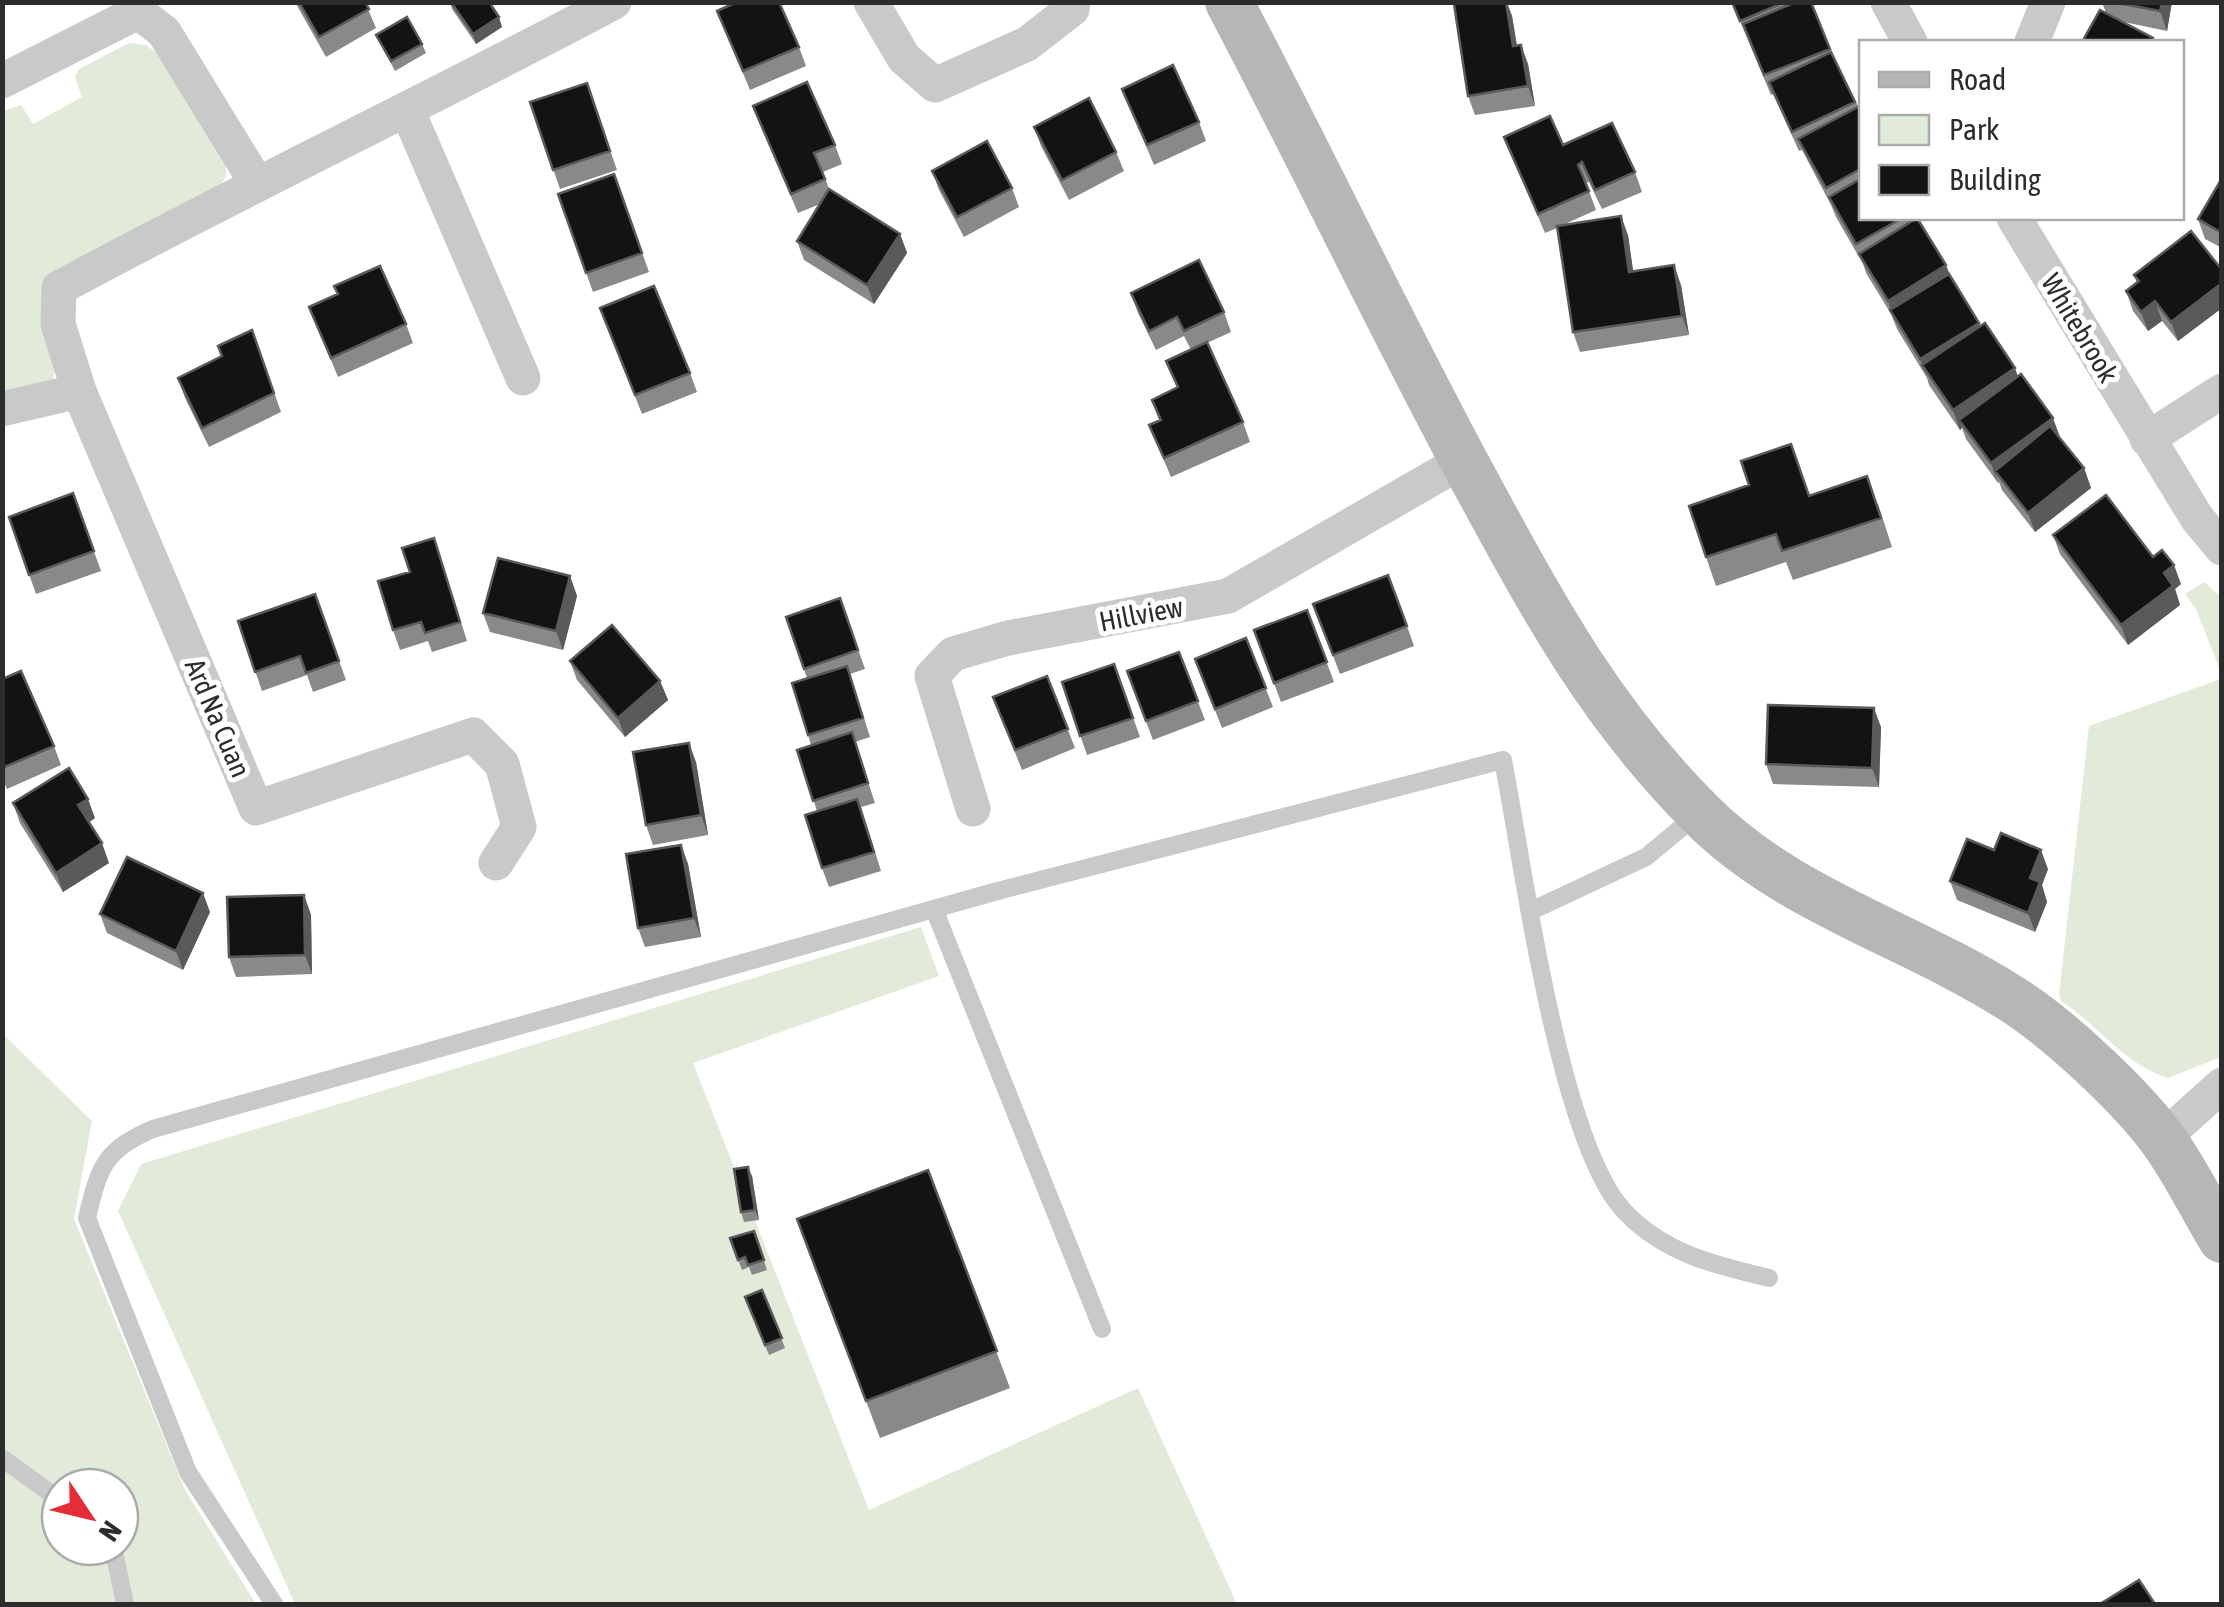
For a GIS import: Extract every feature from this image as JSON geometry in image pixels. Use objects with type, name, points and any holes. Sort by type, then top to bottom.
[{"type":"street","name":"Ard Na Cuan","points":[[496,863],[519,827],[502,764],[474,735],[256,808],[79,391],[58,324],[58,288],[256,182],[408,112],[614,2]]},
{"type":"street","points":[[871,2],[904,58],[935,85],[1028,44],[1072,9],[1073,2]]},
{"type":"street","points":[[1229,2],[1558,637],[1642,755],[1729,842],[1822,903],[1900,937],[2010,997],[2080,1054],[2162,1139],[2222,1238]]},
{"type":"street","points":[[1888,2],[1909,40]]},
{"type":"street","points":[[2033,40],[2048,2]]},
{"type":"street","points":[[2,81],[138,12],[164,32],[256,182]]},
{"type":"street","points":[[408,112],[523,378]]},
{"type":"street","name":"Whitebrook","points":[[2015,220],[2196,518],[2222,548]]},
{"type":"street","points":[[2,409],[79,391]]},
{"type":"street","points":[[2147,438],[2222,391]]},
{"type":"street","name":"Hillview","points":[[973,809],[932,676],[953,654],[1008,638],[1228,596],[1464,460]]},
{"type":"street","points":[[2162,1139],[2222,1085]]},
{"type":"lane","points":[[274,1604],[188,1472],[87,1218],[97,1175],[118,1144],[172,1123],[934,909],[1503,760],[1562,1062],[1596,1169],[1625,1213],[1682,1256],[1769,1278]]},
{"type":"lane","points":[[1532,910],[1646,857],[1700,813]]},
{"type":"lane","points":[[934,909],[1102,1329]]},
{"type":"lane","points":[[2,1458],[40,1486]]},
{"type":"lane","points":[[117,1567],[125,1604]]},
{"type":"green space","points":[[129,43],[146,45],[159,55],[226,166],[226,176],[219,188],[57,269],[46,288],[42,306],[54,376],[43,387],[3,398],[3,111],[21,105],[33,124],[82,97],[75,77],[79,69]]},
{"type":"green space","points":[[2204,582],[2220,596],[2221,673],[2196,609],[2185,594]]},
{"type":"green space","points":[[2221,679],[2221,1057],[2168,1078],[2138,1064],[2061,1001],[2059,995],[2089,726]]},
{"type":"green space","points":[[921,927],[939,976],[693,1063],[869,1510],[1138,1388],[1237,1604],[295,1604],[118,1211],[141,1164]]},
{"type":"green space","points":[[2,1033],[92,1121],[74,1219],[185,1490],[256,1604],[3,1604]]},
{"type":"building","points":[[299,2],[365,2],[369,9],[319,37]]},
{"type":"building","points":[[451,2],[489,2],[499,17],[473,34]]},
{"type":"building","points":[[737,2],[779,2],[799,47],[743,71],[717,11]]},
{"type":"building","points":[[1506,2],[1513,46],[1521,45],[1528,86],[1468,96],[1454,4]]},
{"type":"building","points":[[1732,2],[1785,2],[1740,21]]},
{"type":"building","points":[[1796,2],[1811,2],[1830,49],[1764,75],[1743,24]]},
{"type":"building","points":[[2113,2],[2162,2],[2160,11]]},
{"type":"building","points":[[2100,10],[2153,38],[2152,40],[2083,40]]},
{"type":"building","points":[[407,17],[422,44],[391,61],[376,35]]},
{"type":"building","points":[[1831,52],[1855,102],[1792,132],[1769,82]]},
{"type":"building","points":[[1173,65],[1199,122],[1147,145],[1122,89]]},
{"type":"building","points":[[807,82],[835,145],[814,153],[825,179],[791,194],[753,106]]},
{"type":"building","points":[[587,83],[610,151],[553,170],[530,102]]},
{"type":"building","points":[[1089,98],[1116,152],[1062,180],[1034,127]]},
{"type":"building","points":[[1858,107],[1859,170],[1826,188],[1798,139]]},
{"type":"building","points":[[1550,116],[1563,145],[1612,123],[1635,172],[1595,190],[1582,162],[1578,165],[1589,191],[1538,214],[1504,137]]},
{"type":"building","points":[[987,141],[1012,188],[957,217],[932,171]]},
{"type":"building","points":[[614,174],[642,253],[586,273],[558,194]]},
{"type":"building","points":[[2222,178],[2222,233],[2198,219]]},
{"type":"building","points":[[1859,180],[1859,220],[1898,220],[1856,244],[1829,197]]},
{"type":"building","points":[[829,189],[900,234],[867,285],[797,241]]},
{"type":"building","points":[[1621,216],[1629,272],[1674,265],[1682,316],[1573,332],[1557,226]]},
{"type":"building","points":[[1918,220],[1946,265],[1888,301],[1859,254]]},
{"type":"building","points":[[2191,231],[2222,270],[2222,283],[2171,322],[2155,301],[2141,312],[2126,291],[2139,281],[2134,275]]},
{"type":"building","points":[[1199,260],[1224,312],[1184,331],[1177,317],[1149,331],[1131,293]]},
{"type":"building","points":[[380,266],[406,324],[331,358],[309,307],[338,294],[334,286]]},
{"type":"building","points":[[1949,274],[1979,323],[1920,359],[1890,310]]},
{"type":"building","points":[[654,286],[690,373],[635,395],[600,308]]},
{"type":"building","points":[[1985,323],[2015,368],[1953,410],[1922,365]]},
{"type":"building","points":[[252,330],[274,393],[202,428],[178,378],[222,356],[218,346]]},
{"type":"building","points":[[1207,342],[1243,422],[1164,458],[1149,425],[1161,420],[1152,400],[1178,387],[1166,361]]},
{"type":"building","points":[[2021,374],[2053,418],[1991,463],[1959,420]]},
{"type":"building","points":[[2050,426],[2084,468],[2028,513],[1995,471]]},
{"type":"building","points":[[1791,444],[1809,496],[1867,476],[1881,518],[1782,551],[1776,534],[1706,557],[1689,506],[1749,485],[1741,461]]},
{"type":"building","points":[[73,493],[94,551],[29,575],[9,517]]},
{"type":"building","points":[[2106,495],[2153,557],[2162,550],[2174,565],[2164,573],[2173,586],[2121,625],[2053,535]]},
{"type":"building","points":[[434,538],[460,622],[425,633],[421,622],[393,630],[378,581],[410,572],[402,548]]},
{"type":"building","points":[[498,558],[570,576],[556,631],[483,613]]},
{"type":"building","points":[[1388,575],[1407,626],[1333,655],[1313,604]]},
{"type":"building","points":[[315,594],[339,661],[306,673],[300,656],[255,672],[238,621]]},
{"type":"building","points":[[840,598],[858,650],[804,669],[786,617]]},
{"type":"building","points":[[1307,610],[1327,662],[1274,683],[1254,630]]},
{"type":"building","points":[[612,625],[660,681],[618,718],[570,661]]},
{"type":"building","points":[[1246,638],[1266,688],[1215,709],[1195,659]]},
{"type":"building","points":[[1179,652],[1198,701],[1146,721],[1127,671]]},
{"type":"building","points":[[1114,664],[1133,718],[1080,736],[1062,682]]},
{"type":"building","points":[[847,666],[863,718],[808,735],[792,683]]},
{"type":"building","points":[[21,671],[54,746],[2,768],[2,679]]},
{"type":"building","points":[[1047,676],[1068,729],[1015,750],[993,697]]},
{"type":"building","points":[[1768,705],[1874,708],[1872,768],[1766,764]]},
{"type":"building","points":[[852,732],[868,783],[813,801],[797,750]]},
{"type":"building","points":[[689,743],[701,815],[646,825],[633,752]]},
{"type":"building","points":[[69,768],[88,799],[78,805],[102,843],[56,873],[13,803]]},
{"type":"building","points":[[857,799],[874,852],[822,868],[805,815]]},
{"type":"building","points":[[2001,833],[2041,850],[2030,878],[2040,882],[2028,913],[1950,881],[1967,839],[1994,850]]},
{"type":"building","points":[[681,845],[694,918],[638,928],[626,854]]},
{"type":"building","points":[[127,857],[203,893],[176,951],[100,914]]},
{"type":"building","points":[[304,895],[305,955],[229,957],[227,897]]},
{"type":"building","points":[[748,1167],[755,1210],[741,1212],[734,1169]]},
{"type":"building","points":[[928,1170],[997,1351],[866,1401],[797,1219]]},
{"type":"building","points":[[754,1231],[764,1260],[748,1265],[745,1257],[738,1260],[730,1238]]},
{"type":"building","points":[[762,1290],[782,1338],[765,1345],[745,1297]]},
{"type":"building","points":[[2139,1580],[2155,1604],[2100,1604]]}]
